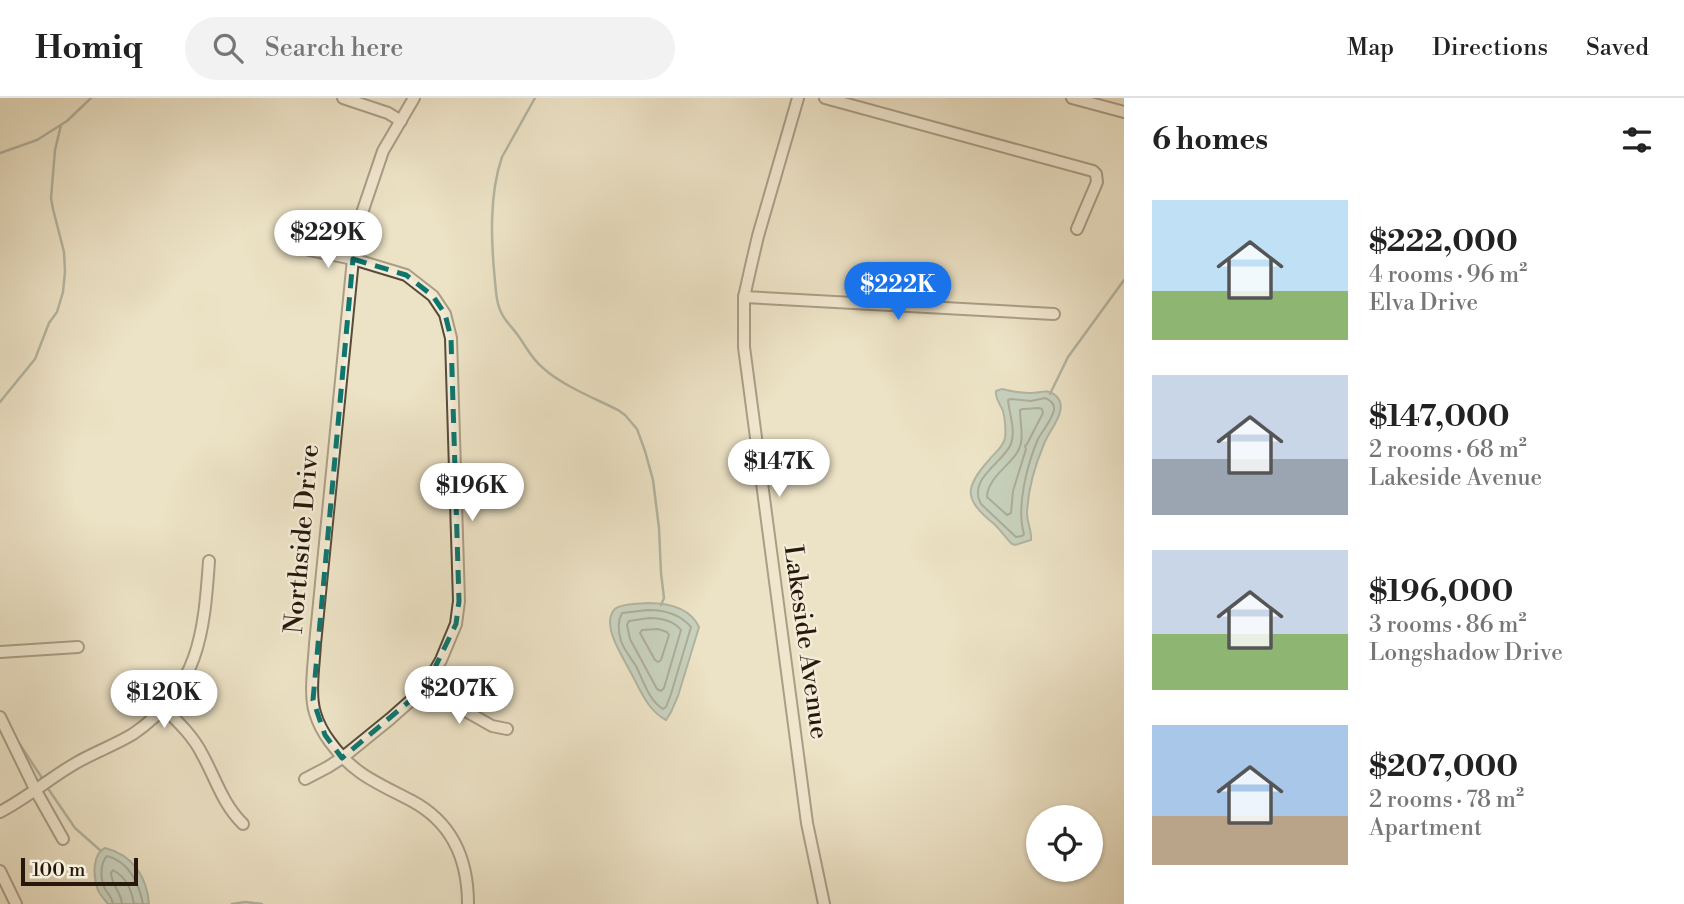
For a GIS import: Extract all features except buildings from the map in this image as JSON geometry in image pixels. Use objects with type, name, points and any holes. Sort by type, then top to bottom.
[{"type":"street","points":[[343,98],[388,113],[401,121]]},
{"type":"street","name":"Northside Drive","points":[[414,98],[383,151],[363,210],[353,259],[315,643],[313,700],[315,714],[325,735],[342,758],[377,784],[415,802],[445,829],[461,853],[467,879],[468,904]]},
{"type":"street","name":"Lakeside Avenue","points":[[798,98],[758,236],[744,297],[744,347],[807,822],[824,904]]},
{"type":"street","points":[[825,98],[1093,171],[1097,182],[1077,229]]},
{"type":"street","points":[[1072,98],[1124,112]]},
{"type":"street","points":[[304,779],[342,758],[425,688],[441,660],[456,624],[458,601],[452,338],[445,314],[433,296],[406,275],[353,259],[310,250]]},
{"type":"street","points":[[744,297],[1054,314]]},
{"type":"street","points":[[0,812],[77,762],[131,735],[164,708],[186,676],[198,649],[205,610],[209,561]]},
{"type":"street","points":[[0,652],[78,647]]},
{"type":"street","points":[[425,688],[492,726],[507,729]]},
{"type":"street","points":[[164,708],[194,741],[225,802],[243,824]]},
{"type":"street","points":[[0,717],[63,839]]},
{"type":"street","points":[[0,870],[16,904]]},
{"type":"highlighted area","points":[[353,259],[406,275],[433,296],[445,314],[451,338],[459,601],[456,624],[425,688],[342,758],[325,735],[313,700]]},
{"type":"water","points":[[1002,389],[1026,393],[1049,392],[1055,395],[1061,406],[1041,452],[1030,487],[1027,513],[1031,540],[1015,545],[983,515],[972,500],[971,493],[975,478],[1004,442],[1003,411],[996,394],[996,391]]},
{"type":"water","points":[[648,603],[678,608],[690,615],[699,627],[678,696],[666,720],[654,711],[645,698],[611,632],[611,615],[615,609]]},
{"type":"water","points":[[105,848],[123,856],[137,868],[148,894],[149,904],[108,904],[102,897],[96,885],[95,866],[98,855]]},
{"type":"waterway","points":[[0,153],[37,140],[67,121],[91,98]]},
{"type":"waterway","points":[[535,98],[502,157],[495,187],[492,234],[498,305],[531,356],[543,368],[569,386],[618,410],[637,429],[653,480],[664,598],[661,605]]},
{"type":"waterway","points":[[0,402],[35,359],[49,323],[57,312],[63,292],[64,252],[51,198],[55,150],[61,125]]},
{"type":"waterway","points":[[1050,394],[1068,357],[1124,280]]},
{"type":"waterway","points":[[15,737],[44,781]]},
{"type":"waterway","points":[[47,787],[75,828],[101,851]]},
{"type":"waterway","points":[[232,904],[262,904]]}]
